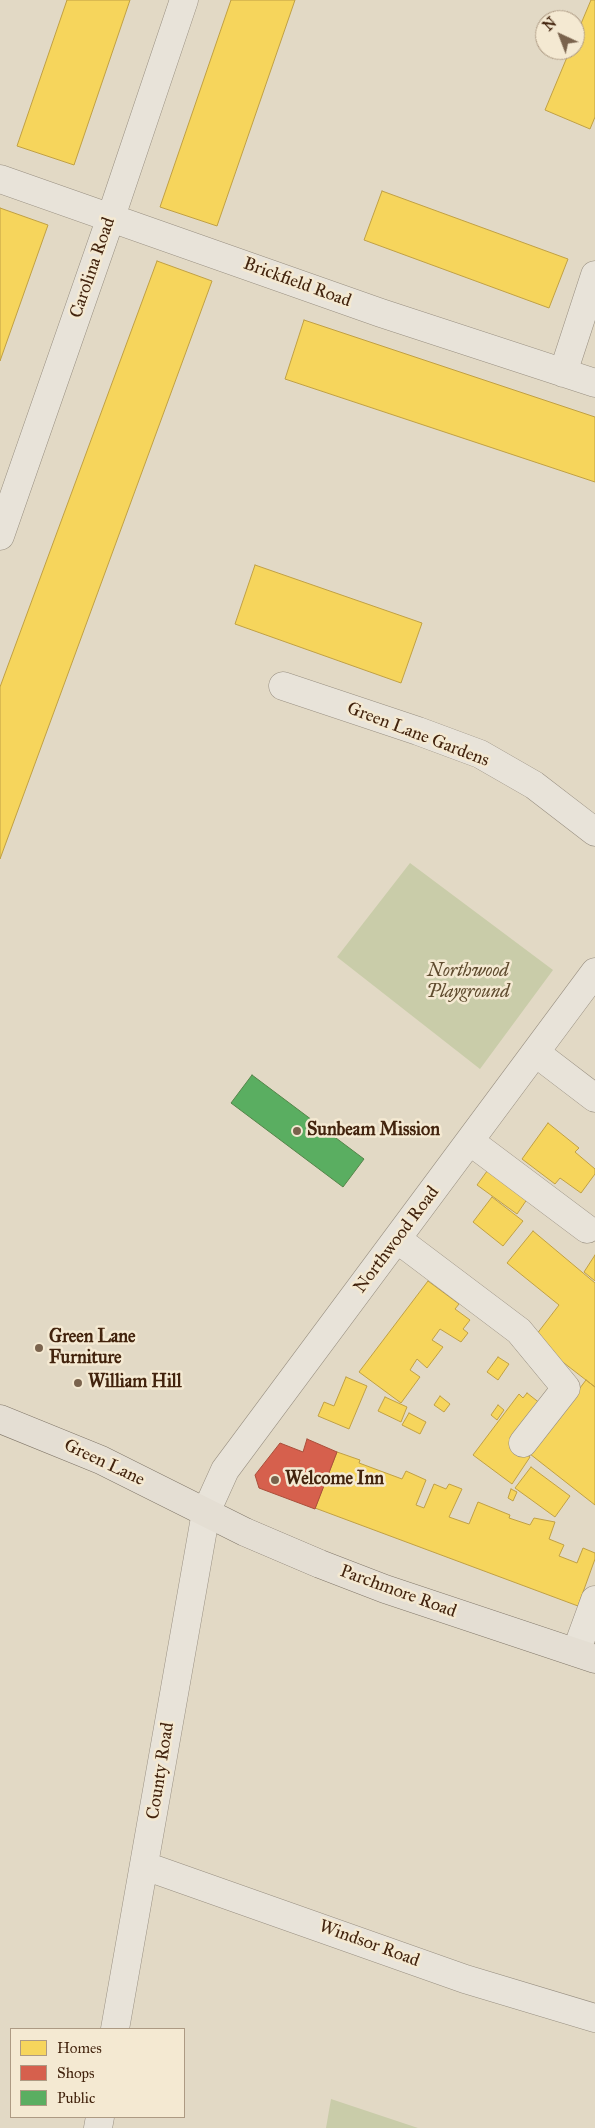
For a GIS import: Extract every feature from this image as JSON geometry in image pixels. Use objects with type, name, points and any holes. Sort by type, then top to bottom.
[{"type":"main road","name":"Green Lane","points":[[0,1418],[101,1460],[206,1512]]},
{"type":"main road","name":"Parchmore Road","points":[[206,1512],[245,1532],[320,1564],[394,1592],[585,1655]]},
{"type":"street","name":"Carolina Road","points":[[0,536],[184,0]]},
{"type":"street","name":"Brickfield Road","points":[[0,179],[381,313],[595,383]]},
{"type":"street","points":[[563,373],[595,275]]},
{"type":"street","name":"Green Lane Gardens","points":[[283,686],[418,731],[480,754],[534,785],[595,832]]},
{"type":"street","name":"Northwood Road","points":[[206,1512],[225,1470],[536,1053],[592,984]]},
{"type":"street","points":[[536,1053],[595,1098]]},
{"type":"street","points":[[471,1142],[587,1229]]},
{"type":"street","points":[[397,1239],[519,1331],[566,1388],[523,1443]]},
{"type":"street","name":"County Road","points":[[115,2028],[206,1512]]},
{"type":"street","points":[[585,1655],[595,1600]]},
{"type":"street","name":"Windsor Road","points":[[145,1866],[465,1979],[595,2018]]},
{"type":"green space","name":"Northwood Playground","points":[[410,863],[553,970],[480,1069],[337,957]]},
{"type":"green space","points":[[331,2099],[418,2128],[326,2128]]},
{"type":"building: Homes","points":[[67,0],[130,0],[74,165],[17,146]]},
{"type":"building: Homes","points":[[231,0],[295,0],[217,226],[160,207]]},
{"type":"building: Homes","points":[[591,0],[595,0],[595,117],[590,129],[545,110],[566,60],[585,60],[585,14]]},
{"type":"building: Homes","points":[[382,191],[568,259],[549,308],[364,240]]},
{"type":"building: Homes","points":[[0,208],[48,225],[0,361]]},
{"type":"building: Homes","points":[[157,261],[212,281],[0,859],[0,687]]},
{"type":"building: Homes","points":[[304,320],[595,417],[595,482],[285,379]]},
{"type":"building: Homes","points":[[255,565],[422,623],[401,683],[235,624]]},
{"type":"building: Homes","points":[[548,1123],[579,1148],[575,1152],[595,1169],[595,1174],[581,1193],[560,1178],[555,1184],[522,1159]]},
{"type":"building: Homes","points":[[490,1167],[530,1195],[517,1214],[477,1185]]},
{"type":"building: Homes","points":[[492,1197],[523,1221],[503,1246],[473,1222]]},
{"type":"building: Homes","points":[[533,1231],[595,1283],[595,1387],[533,1339],[559,1305],[507,1263]]},
{"type":"building: Homes","points":[[595,1255],[595,1281],[584,1272]]},
{"type":"building: Homes","points":[[428,1281],[459,1304],[455,1309],[470,1320],[463,1329],[468,1333],[461,1342],[440,1329],[432,1340],[443,1347],[427,1368],[417,1359],[410,1370],[420,1377],[401,1403],[359,1372]]},
{"type":"building: Homes","points":[[498,1357],[509,1364],[498,1380],[487,1372]]},
{"type":"building: Homes","points":[[346,1377],[367,1386],[349,1429],[318,1416],[324,1402],[334,1406]]},
{"type":"building: Homes","points":[[586,1380],[595,1387],[595,1505],[530,1454]]},
{"type":"building: Homes","points":[[527,1393],[541,1404],[513,1444],[530,1457],[512,1484],[473,1455],[519,1394],[523,1398]]},
{"type":"building: Homes","points":[[440,1396],[450,1404],[444,1412],[434,1405]]},
{"type":"building: Homes","points":[[385,1397],[407,1407],[401,1422],[378,1411]]},
{"type":"building: Homes","points":[[498,1405],[504,1410],[497,1420],[491,1415]]},
{"type":"building: Homes","points":[[409,1413],[426,1422],[420,1434],[402,1425]]},
{"type":"building: Homes","points":[[337,1452],[360,1460],[359,1463],[402,1479],[406,1471],[426,1480],[416,1505],[424,1508],[434,1484],[446,1489],[449,1484],[462,1489],[449,1517],[469,1524],[478,1502],[510,1515],[509,1518],[530,1525],[534,1518],[555,1522],[549,1539],[564,1545],[559,1556],[577,1563],[583,1548],[595,1553],[595,1559],[578,1606],[315,1508]]},
{"type":"building: Homes","points":[[531,1467],[570,1496],[555,1517],[515,1488]]},
{"type":"building: Homes","points":[[511,1489],[517,1492],[513,1501],[508,1498]]},
{"type":"building: Shops","points":[[307,1439],[337,1452],[315,1509],[259,1488],[255,1475],[280,1443],[303,1452]]},
{"type":"building: Public","name":"Sunbeam Mission","points":[[252,1075],[364,1159],[343,1187],[231,1103]]},
{"type":"place","name":"Sunbeam Mission","points":[[297,1131]]},
{"type":"place","name":"Green Lane Furniture","points":[[39,1348]]},
{"type":"place","name":"William Hill","points":[[78,1383]]},
{"type":"place","name":"Welcome Inn","points":[[275,1480]]}]
